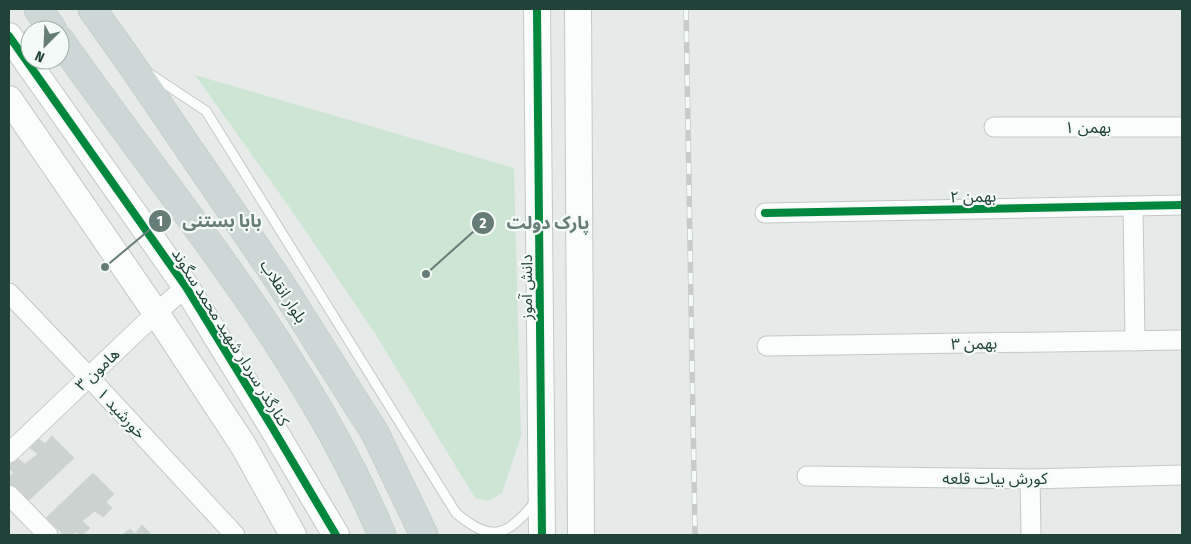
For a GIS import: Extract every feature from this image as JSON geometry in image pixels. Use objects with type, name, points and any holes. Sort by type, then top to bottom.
[{"type":"main road","points":[[38,9],[46,20]]},
{"type":"main road","name":"بلوار انقلاب","points":[[92,9],[279,282],[375,432],[424,535]]},
{"type":"main road","name":"بلوار انقلاب","points":[[70,54],[251,301],[310,392],[371,509],[382,535]]},
{"type":"street","name":"دانش آموز","points":[[537,9],[542,535]]},
{"type":"street","points":[[578,9],[581,535]]},
{"type":"street","name":"کنارگذر سردار شهید محمد سگوند","points":[[9,36],[186,287],[336,535]]},
{"type":"street","points":[[9,99],[156,313],[243,445],[293,535]]},
{"type":"street","name":"بهمن ۱","points":[[994,127],[1182,127]]},
{"type":"street","points":[[1133,206],[1135,341]]},
{"type":"street","name":"بهمن ۲","points":[[765,213],[1182,206]]},
{"type":"street","name":"هامون ۳","points":[[9,453],[156,313],[186,287]]},
{"type":"street","name":"خورشید ۱","points":[[9,293],[234,535]]},
{"type":"street","name":"بهمن ۳","points":[[767,346],[1182,340]]},
{"type":"street","name":"کورش بیات قلعه","points":[[807,476],[1030,479],[1182,475]]},
{"type":"street","points":[[1030,479],[1030,535]]},
{"type":"street","points":[[9,494],[48,535]]},
{"type":"lane","points":[[129,61],[206,111],[456,513],[471,528],[488,534],[501,534],[511,529],[541,495]]},
{"type":"green space","points":[[195,75],[514,168],[521,436],[502,493],[489,501],[475,498],[376,335],[294,214]]},
{"type":"building","points":[[52,436],[74,458],[26,503],[9,484],[9,477],[14,473],[9,466],[17,458],[25,464],[38,454],[30,448],[39,439],[45,444]]},
{"type":"building","points":[[93,473],[114,494],[106,502],[112,508],[103,517],[95,511],[82,521],[90,528],[82,535],[75,532],[72,535],[64,535],[46,518]]},
{"type":"building","points":[[142,525],[152,535],[122,535],[130,529],[135,534]]},
{"type":"railway","points":[[686,9],[695,535]]},
{"type":"cycle path","points":[[537,9],[542,535]]},
{"type":"cycle path","points":[[9,36],[186,287],[336,535]]},
{"type":"cycle path","points":[[765,213],[1182,205]]},
{"type":"place","name":"بابا بستنی","points":[[105,267]]},
{"type":"place","name":"پارک دولت","points":[[426,274]]}]
